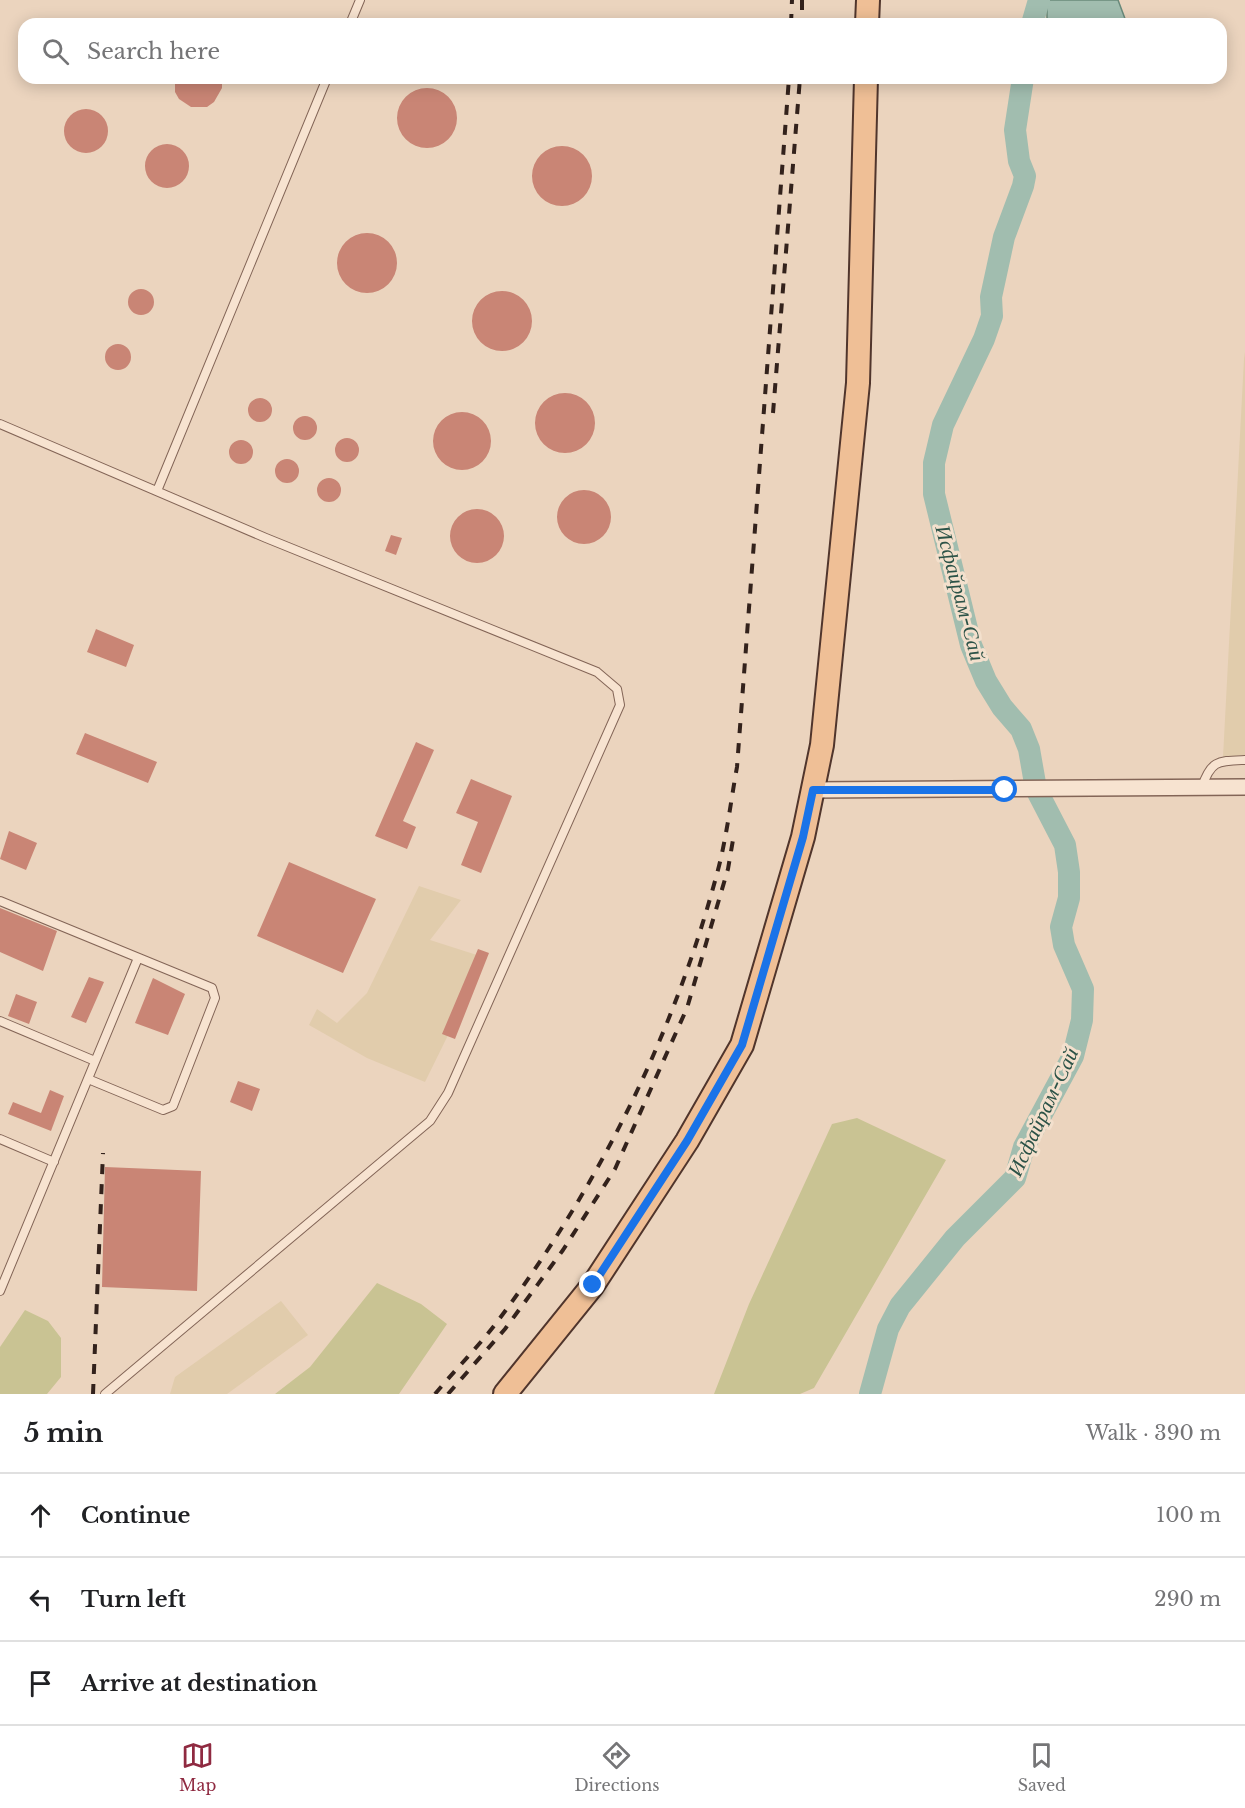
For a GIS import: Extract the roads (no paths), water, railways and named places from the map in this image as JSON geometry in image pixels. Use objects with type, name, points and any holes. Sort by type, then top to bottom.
[{"type":"main road","points":[[867,18],[868,0]]},
{"type":"main road","points":[[506,1394],[593,1285],[687,1141],[742,1045],[803,837],[823,733],[858,383],[866,84]]},
{"type":"street","points":[[813,790],[1086,790],[1245,787]]},
{"type":"lane","points":[[352,18],[360,0]]},
{"type":"lane","points":[[157,491],[325,84]]},
{"type":"lane","points":[[0,424],[597,672],[617,689],[620,705],[448,1093],[430,1120],[105,1394]]},
{"type":"lane","points":[[1202,788],[1208,770],[1219,761],[1245,760]]},
{"type":"lane","points":[[0,901],[212,988],[215,998],[173,1106],[163,1110],[88,1079]]},
{"type":"lane","points":[[0,1291],[138,958]]},
{"type":"lane","points":[[0,1021],[95,1061]]},
{"type":"lane","points":[[0,1140],[54,1162]]},
{"type":"waterway","name":"Исфайрам-Сай","points":[[1034,18],[1039,0]]},
{"type":"waterway","name":"Исфайрам-Сай","points":[[870,1394],[888,1329],[900,1306],[955,1238],[1015,1178],[1024,1147],[1073,1056],[1082,1020],[1083,989],[1064,945],[1061,927],[1069,898],[1069,872],[1065,845],[1036,789],[1029,749],[1021,729],[1002,707],[986,681],[971,645],[934,494],[934,463],[943,425],[984,339],[992,316],[991,297],[1004,237],[1023,186],[1025,176],[1019,161],[1015,130],[1022,84]]},
{"type":"railway","points":[[791,18],[792,0]]},
{"type":"railway","points":[[802,0],[802,18]]},
{"type":"railway","points":[[435,1394],[490,1331],[534,1270],[601,1161],[657,1047],[681,988],[719,866],[737,767],[789,84]]},
{"type":"railway","points":[[773,413],[800,84]]},
{"type":"railway","points":[[448,1394],[505,1329],[563,1250],[615,1169],[687,1008],[728,869],[734,834]]},
{"type":"railway","points":[[93,1394],[103,1153]]}]
